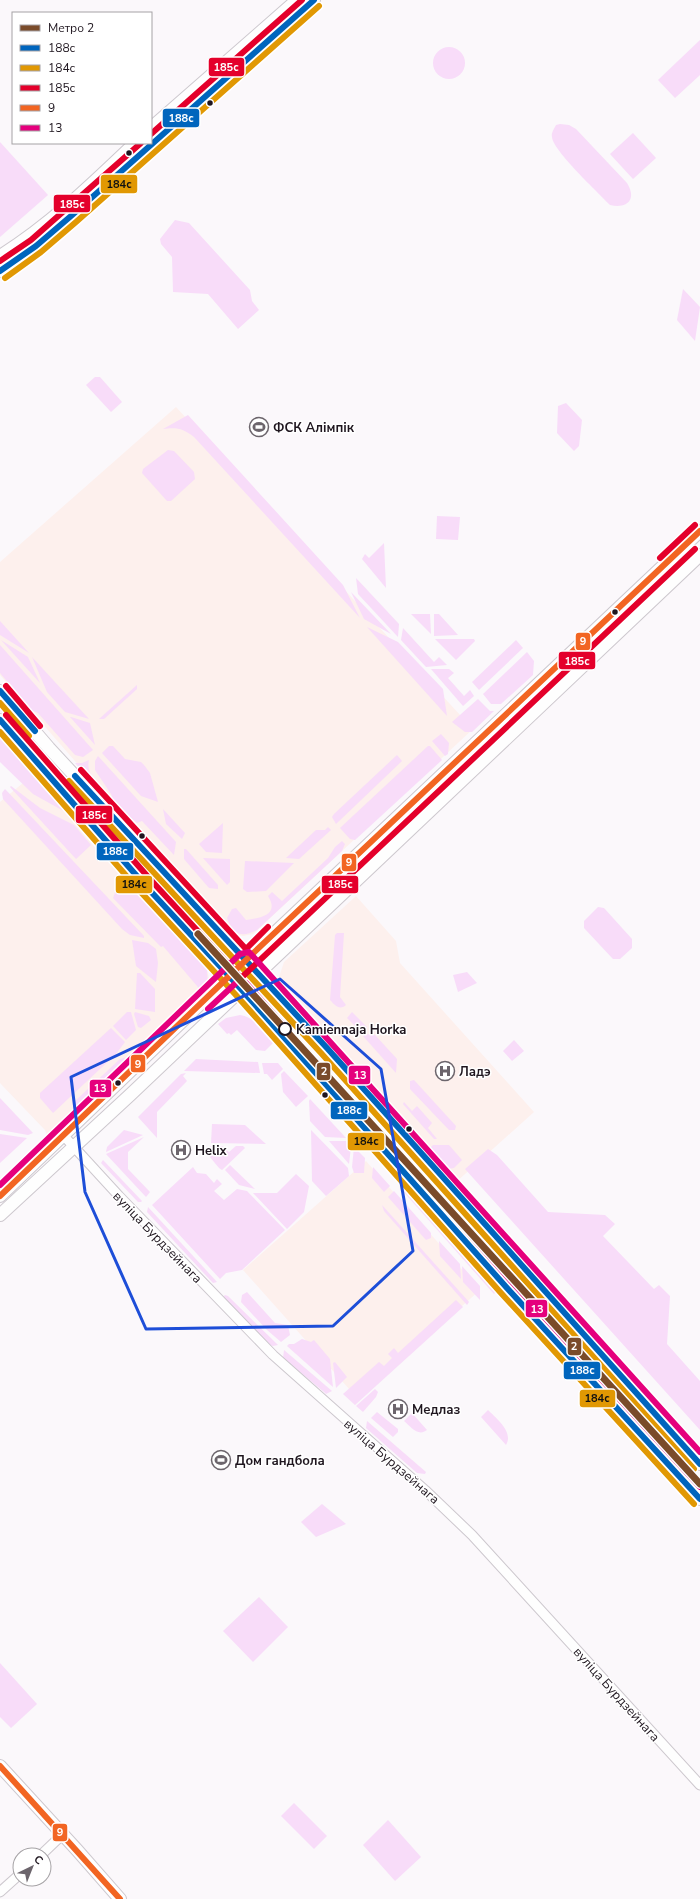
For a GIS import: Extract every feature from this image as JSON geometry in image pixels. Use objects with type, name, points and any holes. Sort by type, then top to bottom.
[{"type":"main road","points":[[152,127],[297,0]]},
{"type":"main road","points":[[0,271],[36,246],[71,216],[314,0]]},
{"type":"main road","points":[[0,256],[29,237],[65,207],[134,144]]},
{"type":"main road","points":[[0,1196],[229,976],[700,531]]},
{"type":"main road","points":[[0,1215],[242,989],[258,972],[700,556]]},
{"type":"main road","points":[[0,691],[49,748],[258,972],[700,1464]]},
{"type":"main road","points":[[0,720],[138,877],[242,989],[507,1288],[700,1499]]},
{"type":"main road","points":[[30,754],[31,746],[36,743],[49,748]]},
{"type":"main road","points":[[0,1766],[63,1834],[120,1899]]},
{"type":"street","name":"вуліца Бурдзейнага","points":[[63,1135],[210,1291],[273,1355],[422,1487],[472,1535],[700,1785]]},
{"type":"street","points":[[49,1847],[63,1834]]},
{"type":"street","points":[[0,1892],[12,1881]]},
{"type":"highlighted area","points":[[280,979],[381,1069],[413,1251],[333,1326],[146,1329],[85,1192],[71,1077]]},
{"type":"shaded area","points":[[700,40],[700,75],[675,98],[658,80]]},
{"type":"shaded area","points":[[446,47],[452,47],[461,51],[465,63],[461,75],[452,79],[446,79],[437,75],[433,66],[433,60],[437,51]]},
{"type":"shaded area","points":[[556,125],[569,125],[576,129],[627,183],[631,194],[629,202],[622,206],[610,205],[568,162],[554,143],[552,137],[552,132]]},
{"type":"shaded area","points":[[633,133],[656,158],[633,179],[610,154]]},
{"type":"shaded area","points":[[0,142],[48,195],[0,237]]},
{"type":"shaded area","points":[[175,220],[189,223],[250,290],[252,301],[259,310],[238,329],[208,294],[173,292],[172,257],[161,244],[160,239]]},
{"type":"shaded area","points":[[683,289],[700,307],[695,341],[677,320]]},
{"type":"shaded area","points":[[95,377],[100,377],[122,402],[111,412],[86,385]]},
{"type":"shaded area","points":[[566,403],[582,420],[579,446],[574,451],[557,433],[558,406]]},
{"type":"shaded area","points":[[176,407],[473,729],[253,934],[243,936],[235,934],[174,870],[166,868],[164,860],[128,822],[0,675],[0,562]]},
{"type":"shaded area","points":[[188,415],[343,585],[360,618],[194,437],[179,429],[163,429]]},
{"type":"shaded area","points":[[168,450],[174,451],[194,472],[195,479],[171,501],[167,501],[142,473],[143,469]]},
{"type":"shaded area","points":[[437,516],[460,517],[458,540],[436,539]]},
{"type":"shaded area","points":[[384,543],[386,588],[362,559],[365,554],[369,558]]},
{"type":"shaded area","points":[[356,578],[399,624],[398,637],[358,594]]},
{"type":"shaded area","points":[[351,592],[391,634],[364,619]]},
{"type":"shaded area","points":[[411,614],[430,614],[431,634]]},
{"type":"shaded area","points":[[434,614],[439,614],[458,635],[434,636]]},
{"type":"shaded area","points":[[0,621],[29,653],[0,635]]},
{"type":"shaded area","points":[[367,627],[398,642],[443,689],[447,716]]},
{"type":"shaded area","points":[[403,628],[434,662],[439,657],[447,665],[426,667],[401,640]]},
{"type":"shaded area","points":[[435,639],[474,639],[475,641],[456,660]]},
{"type":"shaded area","points":[[1,640],[28,657],[40,683]]},
{"type":"shaded area","points":[[516,640],[523,648],[479,690],[472,682]]},
{"type":"shaded area","points":[[0,645],[93,750],[83,757],[75,755],[38,713],[31,710],[0,673]]},
{"type":"shaded area","points":[[527,652],[534,661],[533,675],[501,704],[491,704],[483,694]]},
{"type":"shaded area","points":[[32,657],[89,719],[65,712],[47,692]]},
{"type":"shaded area","points":[[431,669],[449,669],[454,673],[448,678],[464,696],[470,690],[474,696],[463,706]]},
{"type":"shaded area","points":[[137,685],[137,689],[104,719],[99,719]]},
{"type":"shaded area","points":[[478,699],[490,711],[494,711],[472,732],[465,732],[452,722]]},
{"type":"shaded area","points":[[0,702],[28,736],[27,739],[25,739],[0,710]]},
{"type":"shaded area","points":[[70,717],[90,723],[95,745]]},
{"type":"shaded area","points":[[0,734],[69,814],[33,794],[0,762]]},
{"type":"shaded area","points":[[441,734],[449,743],[448,754],[445,756],[432,741]]},
{"type":"shaded area","points":[[109,746],[113,746],[125,759],[141,762],[144,765],[150,773],[158,802],[141,796],[102,753]]},
{"type":"shaded area","points":[[428,746],[430,746],[442,760],[355,840],[350,839],[340,828]]},
{"type":"shaded area","points":[[397,755],[402,761],[336,824],[332,817],[334,814]]},
{"type":"shaded area","points":[[98,756],[176,842],[174,855],[142,821],[137,823],[115,804],[111,794],[95,770],[95,761]]},
{"type":"shaded area","points":[[89,760],[89,771],[101,786],[105,796],[75,763],[82,763]]},
{"type":"shaded area","points":[[34,774],[93,845],[202,963],[207,970],[209,978],[208,985],[203,993],[48,1138],[45,1130],[0,1083],[0,802]]},
{"type":"shaded area","points":[[66,781],[91,803],[226,951],[226,957],[223,957],[211,944],[65,783]]},
{"type":"shaded area","points":[[11,786],[40,808],[74,825],[91,845],[76,859],[10,787]]},
{"type":"shaded area","points":[[5,789],[144,936],[144,938],[130,935],[122,929],[3,799],[2,793]]},
{"type":"shaded area","points":[[163,809],[185,833],[182,839],[166,824]]},
{"type":"shaded area","points":[[223,823],[222,853],[206,852],[199,844]]},
{"type":"shaded area","points":[[328,827],[331,830],[299,859],[286,858],[316,830],[325,830]]},
{"type":"shaded area","points":[[342,841],[345,844],[342,851],[257,930],[247,934],[242,934],[232,928],[227,918],[232,909],[236,908],[246,920],[262,917],[267,914],[272,907],[268,896],[272,892],[282,901],[328,858],[335,847]]},
{"type":"shaded area","points":[[184,849],[186,849],[218,885],[218,889],[209,888],[184,859]]},
{"type":"shaded area","points":[[203,858],[230,859],[230,882],[227,885]]},
{"type":"shaded area","points":[[245,861],[294,863],[266,891],[247,892],[243,889]]},
{"type":"shaded area","points":[[134,889],[192,951],[207,970],[208,985],[203,993],[163,946],[161,947],[113,898],[116,890]]},
{"type":"shaded area","points":[[356,896],[396,941],[400,963],[534,1112],[454,1184],[447,1170],[283,988],[279,977],[284,962]]},
{"type":"shaded area","points":[[598,907],[604,908],[632,939],[632,948],[620,959],[613,959],[584,928],[584,921]]},
{"type":"shaded area","points":[[337,933],[344,933],[340,997],[346,1005],[344,1007],[337,1007],[330,1000],[335,935]]},
{"type":"shaded area","points":[[132,940],[148,943],[156,949],[158,963],[156,982],[136,966]]},
{"type":"shaded area","points":[[467,972],[477,983],[458,992],[453,975]]},
{"type":"shaded area","points":[[137,973],[140,973],[155,989],[155,1012],[135,1009]]},
{"type":"shaded area","points":[[127,1012],[131,1012],[136,1030],[126,1040],[113,1026]]},
{"type":"shaded area","points":[[135,1012],[149,1016],[151,1020],[141,1028],[138,1027],[134,1014]]},
{"type":"shaded area","points":[[352,1012],[367,1027],[366,1030],[357,1028],[347,1018]]},
{"type":"shaded area","points":[[240,1015],[245,1016],[255,1022],[273,1043],[265,1051],[256,1050],[237,1030],[231,1035],[229,1033],[227,1034],[218,1024],[226,1018]]},
{"type":"shaded area","points":[[111,1028],[125,1042],[116,1054],[53,1113],[40,1098],[40,1093]]},
{"type":"shaded area","points":[[365,1034],[375,1035],[397,1059],[396,1073],[363,1036]]},
{"type":"shaded area","points":[[514,1040],[524,1051],[512,1061],[503,1051]]},
{"type":"shaded area","points":[[133,1056],[134,1058],[78,1111],[73,1103],[120,1059]]},
{"type":"shaded area","points":[[196,1059],[258,1062],[260,1073],[184,1071]]},
{"type":"shaded area","points":[[262,1063],[278,1063],[283,1069],[272,1080],[267,1074],[264,1074]]},
{"type":"shaded area","points":[[284,1071],[308,1096],[296,1107],[283,1092],[281,1074]]},
{"type":"shaded area","points":[[186,1073],[183,1076],[187,1081],[157,1112],[157,1138],[138,1117],[181,1074]]},
{"type":"shaded area","points":[[414,1080],[456,1126],[455,1130],[449,1130],[410,1089],[410,1081]]},
{"type":"shaded area","points":[[0,1098],[33,1133],[28,1135],[0,1130]]},
{"type":"shaded area","points":[[310,1099],[346,1138],[325,1137],[310,1121]]},
{"type":"shaded area","points":[[404,1102],[412,1111],[417,1106],[432,1123],[428,1128],[437,1139],[434,1139],[403,1104]]},
{"type":"shaded area","points":[[212,1124],[245,1125],[266,1144],[211,1143]]},
{"type":"shaded area","points":[[124,1130],[143,1135],[106,1152],[107,1147]]},
{"type":"shaded area","points":[[311,1130],[348,1168],[349,1176],[326,1196],[312,1181]]},
{"type":"shaded area","points":[[0,1134],[27,1138],[0,1163]]},
{"type":"shaded area","points":[[144,1137],[128,1152],[128,1169],[150,1192],[146,1197],[106,1154]]},
{"type":"shaded area","points":[[329,1141],[346,1141],[351,1147],[349,1164]]},
{"type":"shaded area","points":[[433,1145],[449,1145],[462,1160],[454,1168],[448,1169],[429,1149]]},
{"type":"shaded area","points":[[211,1146],[222,1146],[229,1152],[236,1146],[243,1146],[245,1148],[222,1170],[205,1151]]},
{"type":"shaded area","points":[[354,1147],[365,1158],[364,1173],[354,1173],[352,1167]]},
{"type":"shaded area","points":[[488,1149],[497,1155],[548,1212],[605,1215],[615,1224],[603,1236],[654,1289],[659,1285],[670,1296],[667,1344],[700,1381],[700,1430],[465,1169]]},
{"type":"shaded area","points":[[103,1160],[142,1201],[141,1202],[138,1202],[101,1163]]},
{"type":"shaded area","points":[[366,1161],[480,1290],[358,1399],[243,1270]]},
{"type":"shaded area","points":[[230,1165],[255,1189],[239,1185],[225,1170]]},
{"type":"shaded area","points":[[193,1167],[197,1173],[206,1174],[214,1183],[217,1179],[222,1184],[214,1191],[224,1200],[237,1189],[247,1191],[285,1230],[242,1270],[226,1273],[220,1279],[152,1205]]},
{"type":"shaded area","points":[[373,1167],[390,1186],[384,1192],[372,1178]]},
{"type":"shaded area","points":[[296,1174],[309,1186],[304,1212],[287,1229],[253,1193],[277,1193]]},
{"type":"shaded area","points":[[403,1182],[496,1285],[496,1292],[494,1294],[402,1190]]},
{"type":"shaded area","points":[[394,1191],[431,1233],[431,1238],[426,1240],[388,1197]]},
{"type":"shaded area","points":[[382,1205],[469,1302],[467,1305],[384,1211]]},
{"type":"shaded area","points":[[148,1207],[217,1282],[213,1283],[147,1212]]},
{"type":"shaded area","points":[[439,1241],[460,1264],[461,1279],[440,1256]]},
{"type":"shaded area","points":[[462,1266],[480,1286],[480,1300],[463,1282]]},
{"type":"shaded area","points":[[247,1292],[275,1323],[288,1325],[290,1335],[281,1342],[267,1330],[241,1302],[242,1295]]},
{"type":"shaded area","points":[[225,1295],[228,1296],[278,1345],[270,1345],[223,1297]]},
{"type":"shaded area","points":[[456,1300],[463,1307],[355,1405],[343,1394],[379,1362],[384,1366],[392,1358],[388,1354],[394,1348],[398,1353]]},
{"type":"shaded area","points":[[302,1339],[311,1342],[314,1340],[330,1359],[333,1387],[287,1346]]},
{"type":"shaded area","points":[[284,1350],[332,1391],[326,1394],[283,1358]]},
{"type":"shaded area","points":[[335,1362],[347,1377],[336,1388],[333,1363]]},
{"type":"shaded area","points":[[375,1389],[378,1392],[376,1397],[363,1412],[356,1406]]},
{"type":"shaded area","points":[[488,1410],[506,1430],[508,1440],[506,1445],[481,1417]]},
{"type":"shaded area","points":[[377,1412],[398,1429],[398,1432],[393,1437],[371,1418]]},
{"type":"shaded area","points":[[412,1413],[427,1430],[424,1432],[418,1432],[404,1421]]},
{"type":"shaded area","points":[[367,1421],[426,1472],[425,1474],[417,1473],[366,1428]]},
{"type":"shaded area","points":[[322,1504],[346,1524],[316,1537],[301,1522]]},
{"type":"shaded area","points":[[259,1597],[288,1627],[253,1662],[223,1631]]},
{"type":"shaded area","points":[[0,1663],[37,1704],[11,1728],[0,1717]]},
{"type":"shaded area","points":[[294,1803],[327,1836],[314,1849],[281,1816]]},
{"type":"shaded area","points":[[388,1820],[421,1857],[395,1881],[363,1845]]},
{"type":"metro line","name":"2","points":[[198,934],[700,1484]]},
{"type":"transit line","name":"185с","points":[[152,133],[302,0]]},
{"type":"transit line","name":"188с","points":[[0,271],[36,246],[71,216],[314,0]]},
{"type":"transit line","name":"184с","points":[[5,278],[41,252],[76,222],[319,6]]},
{"type":"transit line","name":"185с","points":[[0,261],[31,240],[140,144]]},
{"type":"transit line","name":"185с","points":[[660,558],[695,525]]},
{"type":"transit line","name":"9","points":[[0,1196],[246,960],[700,531]]},
{"type":"transit line","name":"185с","points":[[6,715],[149,878],[241,978],[695,549]]},
{"type":"transit line","name":"185с","points":[[6,686],[40,726]]},
{"type":"transit line","name":"188с","points":[[0,691],[35,731]]},
{"type":"transit line","name":"184с","points":[[0,703],[29,736]]},
{"type":"transit line","name":"188с","points":[[0,720],[143,883],[241,989],[507,1288],[700,1499]]},
{"type":"transit line","name":"184с","points":[[0,732],[137,888],[235,994],[501,1293],[694,1504]]},
{"type":"transit line","name":"185с","points":[[81,770],[246,949],[268,927]]},
{"type":"transit line","name":"188с","points":[[75,776],[327,1048],[700,1464]]},
{"type":"transit line","name":"184с","points":[[69,781],[321,1053],[694,1469]]},
{"type":"transit line","name":"13","points":[[0,1185],[240,954],[249,952],[700,1452]]},
{"type":"transit line","name":"13","points":[[208,1009],[237,982],[241,981],[246,983],[513,1283],[700,1487]]},
{"type":"transit line","name":"9","points":[[0,1766],[120,1899]]},
{"type":"place","name":"ФСК Алімпік","points":[[259,427]]},
{"type":"place","name":"Kamiennaja Horka","points":[[285,1029]]},
{"type":"place","name":"Ладэ","points":[[445,1071]]},
{"type":"place","name":"Helix","points":[[181,1150]]},
{"type":"place","name":"Медлаз","points":[[398,1409]]},
{"type":"place","name":"Дом гандбола","points":[[221,1460]]}]
